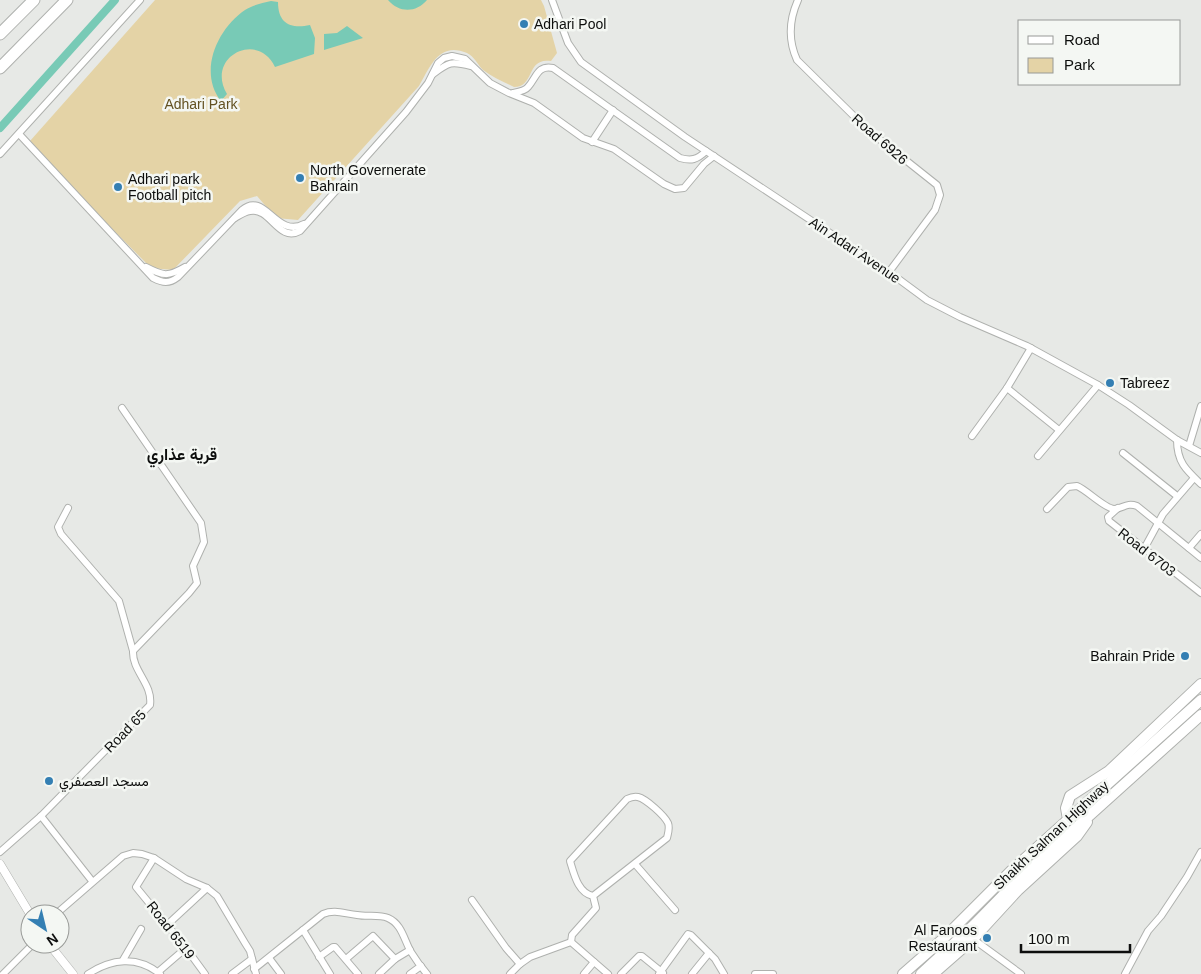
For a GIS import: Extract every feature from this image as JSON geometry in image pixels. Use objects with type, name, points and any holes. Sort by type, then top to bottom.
[{"type":"highway","points":[[0,34],[34,0]]},
{"type":"highway","points":[[0,68],[67,0]]},
{"type":"main road","points":[[1068,819],[1066,808],[1070,796],[1109,771],[1201,684]]},
{"type":"main road","name":"Shaikh Salman Highway","points":[[903,974],[943,939],[1011,870],[1201,700]]},
{"type":"main road","name":"Shaikh Salman Highway","points":[[921,974],[974,925],[1018,879],[1201,715]]},
{"type":"main road","points":[[933,974],[973,939],[1018,890],[1077,836],[1086,824],[1088,817]]},
{"type":"street","points":[[0,154],[140,0]]},
{"type":"street","name":"Ain Adari Avenue","points":[[552,0],[568,43],[581,62],[706,151],[889,272],[927,300],[1031,348],[1098,385],[1129,404],[1177,440],[1201,453]]},
{"type":"street","name":"Road 6926","points":[[798,0],[794,8],[790,39],[791,48],[797,60],[869,131],[937,185],[940,191],[935,210],[889,272]]},
{"type":"street","points":[[19,134],[153,278],[166,283],[178,277],[235,218],[246,212],[253,210],[263,214],[272,219],[280,230],[290,234],[300,231],[406,112],[423,91],[432,75],[448,63],[456,62],[472,66],[486,80],[509,93],[534,103],[592,142],[614,149],[656,179],[675,189],[684,188],[704,164],[714,156]]},
{"type":"street","points":[[509,93],[521,92],[528,87],[532,79],[542,69],[546,67],[553,68],[680,158],[693,160],[700,157],[706,151]]},
{"type":"street","points":[[528,87],[529,95],[534,103]]},
{"type":"street","points":[[592,142],[613,110]]},
{"type":"street","points":[[972,436],[1007,388],[1031,348]]},
{"type":"street","points":[[1038,456],[1098,385]]},
{"type":"street","points":[[1007,388],[1059,430]]},
{"type":"street","points":[[1189,446],[1201,406]]},
{"type":"street","points":[[122,408],[201,523],[204,542],[193,566],[197,583],[133,651]]},
{"type":"street","points":[[1177,440],[1179,458],[1201,484]]},
{"type":"street","points":[[1123,453],[1177,496]]},
{"type":"street","points":[[1144,549],[1157,522],[1194,478]]},
{"type":"street","points":[[1047,509],[1068,487],[1081,487],[1110,508],[1118,508],[1128,504],[1137,506],[1201,558]]},
{"type":"street","points":[[68,508],[58,527],[60,534],[119,601],[133,651]]},
{"type":"street","name":"Road 6703","points":[[1118,508],[1108,516],[1108,520],[1200,590]]},
{"type":"street","points":[[1189,548],[1201,534]]},
{"type":"street","name":"Road 65","points":[[0,852],[41,816],[150,705],[151,698],[148,687],[133,660],[133,651]]},
{"type":"street","points":[[634,796],[645,800],[668,823],[667,838],[593,896],[588,895],[578,884],[570,861],[627,799],[634,796]]},
{"type":"street","points":[[41,816],[92,881]]},
{"type":"street","points":[[1125,974],[1148,931],[1161,916],[1182,885],[1201,852]]},
{"type":"street","points":[[67,904],[123,856],[132,853],[154,858],[198,885],[207,888],[217,896],[245,942],[255,972]]},
{"type":"street","name":"Road 6519","points":[[154,858],[136,887],[205,974]]},
{"type":"street","points":[[0,864],[24,904]]},
{"type":"street","points":[[635,864],[675,910]]},
{"type":"street","points":[[167,925],[207,888]]},
{"type":"street","points":[[571,942],[572,935],[596,908],[593,896]]},
{"type":"street","points":[[472,900],[506,948],[520,964]]},
{"type":"street","points":[[255,972],[268,958],[303,930],[329,912],[336,911],[370,917],[381,916],[396,923],[410,950],[427,974]]},
{"type":"street","points":[[122,960],[141,929]]},
{"type":"street","points":[[303,930],[330,974]]},
{"type":"street","points":[[621,974],[639,956],[642,956],[661,973],[688,934],[709,953],[724,974]]},
{"type":"street","points":[[346,959],[374,936],[395,959]]},
{"type":"street","points":[[973,939],[1021,974]]},
{"type":"street","points":[[571,942],[608,974]]},
{"type":"street","points":[[511,974],[530,957],[571,942]]},
{"type":"street","points":[[318,957],[334,947],[358,974]]},
{"type":"street","points":[[88,974],[104,964],[122,960],[141,964],[159,973],[186,948]]},
{"type":"street","points":[[379,974],[395,959],[410,950]]},
{"type":"street","points":[[692,974],[709,953]]},
{"type":"street","points":[[3,974],[23,954]]},
{"type":"street","points":[[57,954],[73,974]]},
{"type":"street","points":[[268,958],[281,974]]},
{"type":"street","points":[[232,974],[252,959]]},
{"type":"street","points":[[584,974],[594,962]]},
{"type":"street","points":[[410,974],[421,966]]},
{"type":"street","points":[[755,974],[774,974]]},
{"type":"green space","name":"Adhari Park","points":[[155,0],[541,0],[557,53],[551,61],[538,63],[521,86],[514,87],[483,70],[474,58],[467,53],[449,50],[442,53],[432,64],[419,86],[298,220],[276,218],[257,196],[240,201],[173,270],[151,268],[30,146],[30,141]]},
{"type":"shaded area","points":[[388,0],[427,0],[418,7],[408,10],[397,7]]},
{"type":"shaded area","points":[[271,1],[278,2],[280,15],[287,23],[297,26],[310,25],[315,38],[314,54],[275,67],[267,56],[257,50],[236,53],[228,59],[223,69],[222,81],[227,94],[221,101],[214,90],[211,77],[211,64],[219,39],[226,28],[245,10],[254,5]]},
{"type":"shaded area","points":[[347,26],[363,38],[324,50],[324,34],[337,33]]},
{"type":"waterway","points":[[0,128],[115,0]]},
{"type":"place","name":"Adhari Pool","points":[[524,24]]},
{"type":"place","name":"North Governerate Bahrain","points":[[300,178]]},
{"type":"place","name":"Adhari park Football pitch","points":[[118,187]]},
{"type":"place","name":"Tabreez","points":[[1110,383]]},
{"type":"place","name":"Bahrain Pride","points":[[1185,656]]},
{"type":"place","name":"مسجد العصفري","points":[[49,781]]},
{"type":"place","name":"Al Fanoos Restaurant","points":[[987,938]]},
{"type":"district","name":"قرية عذاري","points":[[182,454]]}]
